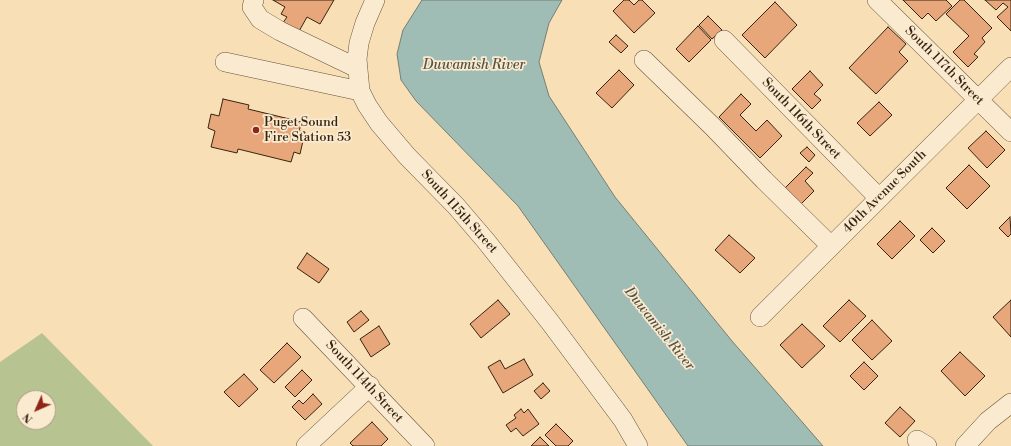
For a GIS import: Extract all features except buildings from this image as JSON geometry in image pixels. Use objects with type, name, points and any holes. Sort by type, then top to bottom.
[{"type":"street","points":[[254,0],[252,7],[260,19],[280,31],[357,68]]},
{"type":"street","points":[[225,62],[360,91],[357,68],[358,43],[364,23],[375,0]]},
{"type":"street","name":"South 117th Street","points":[[876,0],[1011,132]]},
{"type":"street","name":"South 116th Street","points":[[724,40],[879,198]]},
{"type":"street","points":[[644,60],[831,246]]},
{"type":"street","name":"40th Avenue South","points":[[760,318],[1011,67]]},
{"type":"street","name":"South 115th Street","points":[[360,91],[379,123],[456,206],[546,316],[623,420],[638,446]]},
{"type":"street","name":"South 114th Street","points":[[303,318],[370,386],[425,446]]},
{"type":"street","points":[[306,446],[370,386]]},
{"type":"street","points":[[964,446],[988,421],[1011,403]]},
{"type":"green space","points":[[42,333],[153,446],[0,446],[0,362]]},
{"type":"water","name":"Duwamish River","points":[[422,0],[562,0],[549,23],[539,62],[549,96],[615,197],[732,341],[823,446],[688,446],[518,206],[416,101],[401,80],[397,54],[403,30]]},
{"type":"place","name":"Puget Sound Fire Station 53","points":[[256,130]]}]
